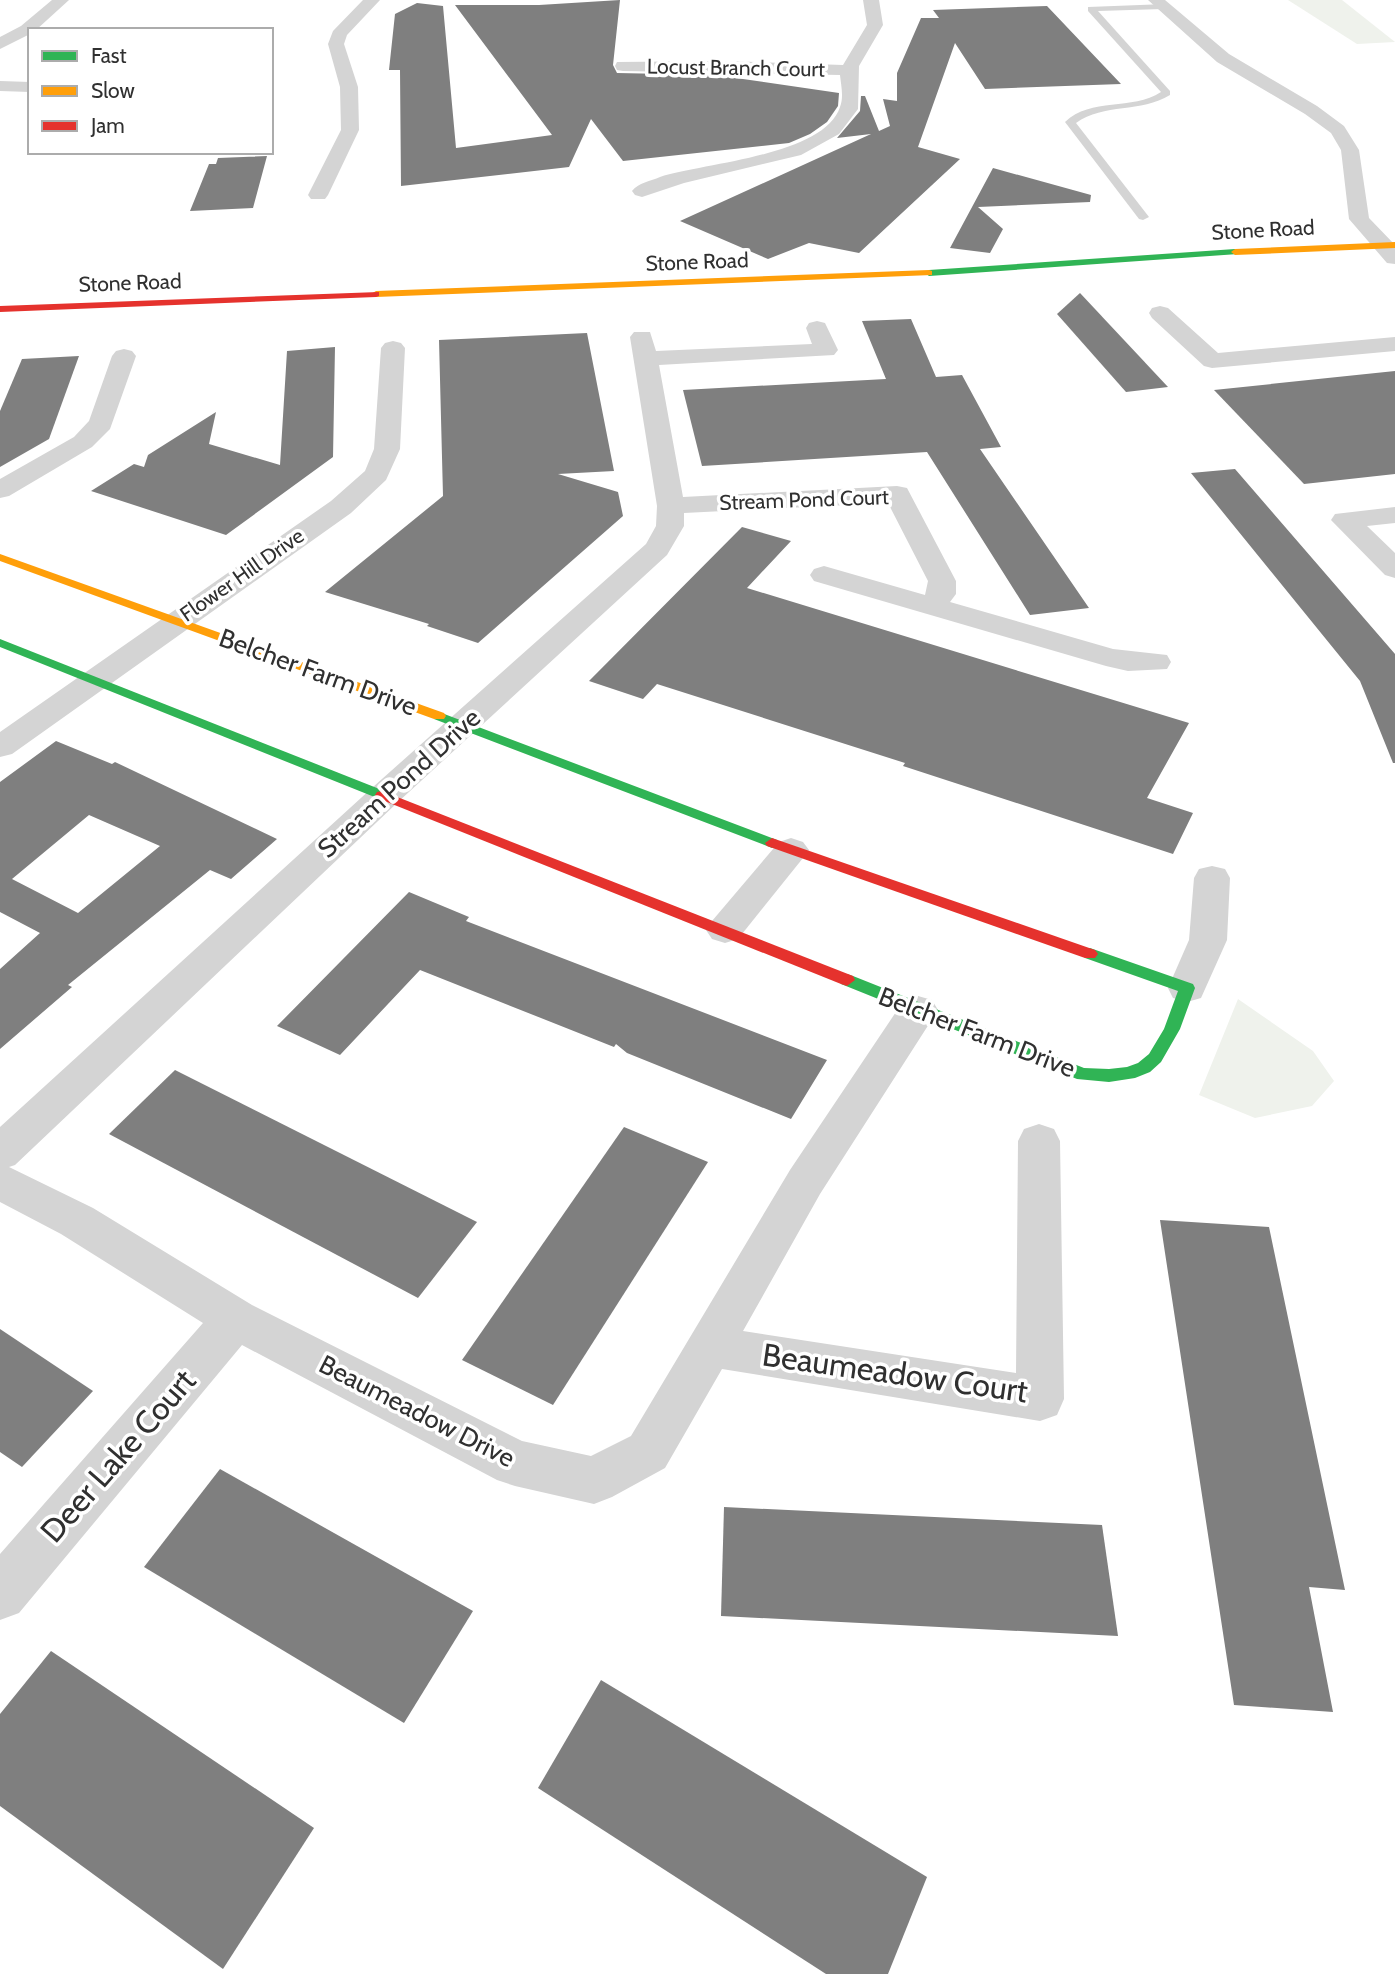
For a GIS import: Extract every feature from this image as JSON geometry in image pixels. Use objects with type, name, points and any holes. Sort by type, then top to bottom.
[{"type":"street","points":[[0,44],[35,23],[61,0]]},
{"type":"street","points":[[318,195],[350,130],[349,88],[336,44],[339,34],[372,0]]},
{"type":"street","points":[[642,191],[684,177],[765,160],[828,133],[847,113],[851,98],[849,70],[876,25],[871,0]]},
{"type":"street","points":[[1159,3],[1223,58],[1311,110],[1338,130],[1350,150],[1359,219],[1389,255]]},
{"type":"street","name":"Locust Branch Court","points":[[623,66],[849,70]]},
{"type":"street","points":[[0,86],[28,88]]},
{"type":"street","name":"Stone Road","points":[[0,309],[915,274],[1263,250],[1389,255]]},
{"type":"street","points":[[1160,313],[1212,361],[1395,344]]},
{"type":"street","name":"Stream Pond Drive","points":[[0,1153],[385,795],[657,549],[670,526],[671,506],[644,348],[825,350],[817,328]]},
{"type":"street","name":"Flower Hill Drive","points":[[0,747],[341,507],[377,474],[387,449],[393,348]]},
{"type":"street","points":[[0,490],[83,442],[101,424],[124,356]]},
{"type":"street","name":"Stream Pond Court","points":[[671,506],[897,494],[942,581],[941,594],[933,606]]},
{"type":"street","points":[[1395,514],[1345,520],[1395,569]]},
{"type":"street","name":"Belcher Farm Drive","points":[[0,557],[463,725],[791,850],[1187,988]]},
{"type":"street","points":[[824,575],[1106,657],[1128,662],[1156,662]]},
{"type":"street","name":"Belcher Farm Drive","points":[[0,643],[1083,1074],[1112,1079],[1141,1073],[1160,1055],[1208,940],[1212,878]]},
{"type":"street","points":[[725,930],[791,850]]},
{"type":"street","name":"Beaumeadow Drive","points":[[0,1182],[77,1221],[236,1318],[515,1463],[594,1480],[648,1452],[806,1182],[918,1010]]},
{"type":"street","name":"Beaumeadow Court","points":[[708,1346],[1040,1399],[1039,1141]]},
{"type":"street","name":"Deer Lake Court","points":[[0,1594],[236,1318]]},
{"type":"lane","points":[[1143,217],[1070,122],[1080,114],[1149,100],[1167,93],[1091,9],[1159,3]]},
{"type":"shaded area","points":[[1288,0],[1342,0],[1395,42],[1357,44]]},
{"type":"shaded area","points":[[1238,999],[1313,1051],[1334,1081],[1312,1106],[1255,1118],[1199,1095]]},
{"type":"building","points":[[620,0],[613,65],[617,73],[715,75],[839,93],[838,106],[827,122],[810,134],[789,143],[623,161],[591,119],[569,167],[401,186],[400,70],[389,70],[395,14],[417,3],[443,6],[456,148],[552,135],[455,5],[539,5]]},
{"type":"building","points":[[1047,6],[1121,84],[985,89],[955,43],[918,147],[960,159],[859,253],[809,243],[768,259],[680,221],[871,134],[837,138],[860,111],[861,96],[865,96],[879,131],[890,126],[883,99],[897,101],[897,73],[921,18],[939,18],[933,10]]},
{"type":"building","points":[[267,156],[253,208],[190,211],[209,164],[216,164],[218,158]]},
{"type":"building","points":[[993,168],[1091,195],[1090,202],[978,207],[1003,229],[990,253],[950,248]]},
{"type":"building","points":[[1080,293],[1168,387],[1126,392],[1057,314]]},
{"type":"building","points":[[911,319],[936,377],[962,375],[1001,447],[980,449],[1089,608],[1030,615],[927,452],[702,466],[683,390],[886,379],[862,321]]},
{"type":"building","points":[[587,333],[614,471],[558,474],[618,492],[623,516],[478,643],[427,626],[429,624],[325,592],[443,496],[439,340]]},
{"type":"building","points":[[335,347],[333,457],[226,535],[91,491],[134,464],[144,467],[148,455],[216,412],[209,444],[280,465],[287,351]]},
{"type":"building","points":[[79,356],[49,439],[0,467],[0,411],[22,359]]},
{"type":"building","points":[[1395,371],[1395,474],[1304,484],[1214,390]]},
{"type":"building","points":[[1235,469],[1395,654],[1395,763],[1360,681],[1191,473]]},
{"type":"building","points":[[742,527],[791,541],[747,588],[1189,723],[1147,798],[1193,813],[1173,854],[903,766],[905,763],[657,684],[643,699],[589,681]]},
{"type":"building","points":[[56,741],[112,764],[115,762],[277,839],[231,879],[210,870],[68,985],[72,987],[0,1049],[0,969],[40,933],[0,912],[0,782]],"holes":[[[89,815],[160,846],[78,913],[12,879]]]},
{"type":"building","points":[[409,892],[469,917],[466,921],[827,1060],[791,1119],[627,1053],[616,1044],[614,1047],[420,970],[340,1055],[277,1026]]},
{"type":"building","points":[[175,1070],[477,1222],[418,1298],[109,1134]]},
{"type":"building","points":[[624,1127],[708,1162],[553,1405],[462,1360]]},
{"type":"building","points":[[1160,1220],[1269,1227],[1345,1590],[1309,1587],[1333,1712],[1234,1705]]},
{"type":"building","points":[[0,1329],[93,1391],[22,1467],[0,1452]]},
{"type":"building","points":[[220,1469],[473,1611],[404,1723],[144,1567]]},
{"type":"building","points":[[724,1507],[1102,1525],[1118,1636],[721,1616]]},
{"type":"building","points":[[51,1651],[314,1828],[223,1969],[0,1806],[0,1714]]},
{"type":"building","points":[[601,1680],[927,1877],[888,1974],[826,1974],[538,1788]]},
{"type":"traffic: fast","points":[[929,273],[1235,252]]},
{"type":"traffic: fast","points":[[0,643],[382,795]]},
{"type":"traffic: fast","points":[[439,716],[772,843]]},
{"type":"traffic: fast","points":[[847,980],[1083,1074],[1129,1073],[1144,1067],[1164,1045],[1187,988],[1090,954]]},
{"type":"traffic: slow","points":[[1235,252],[1395,245]]},
{"type":"traffic: slow","points":[[376,294],[929,273]]},
{"type":"traffic: slow","points":[[0,557],[439,716]]},
{"type":"traffic: jam","points":[[0,309],[376,294]]},
{"type":"traffic: jam","points":[[382,795],[847,980]]},
{"type":"traffic: jam","points":[[772,843],[1090,954]]}]
